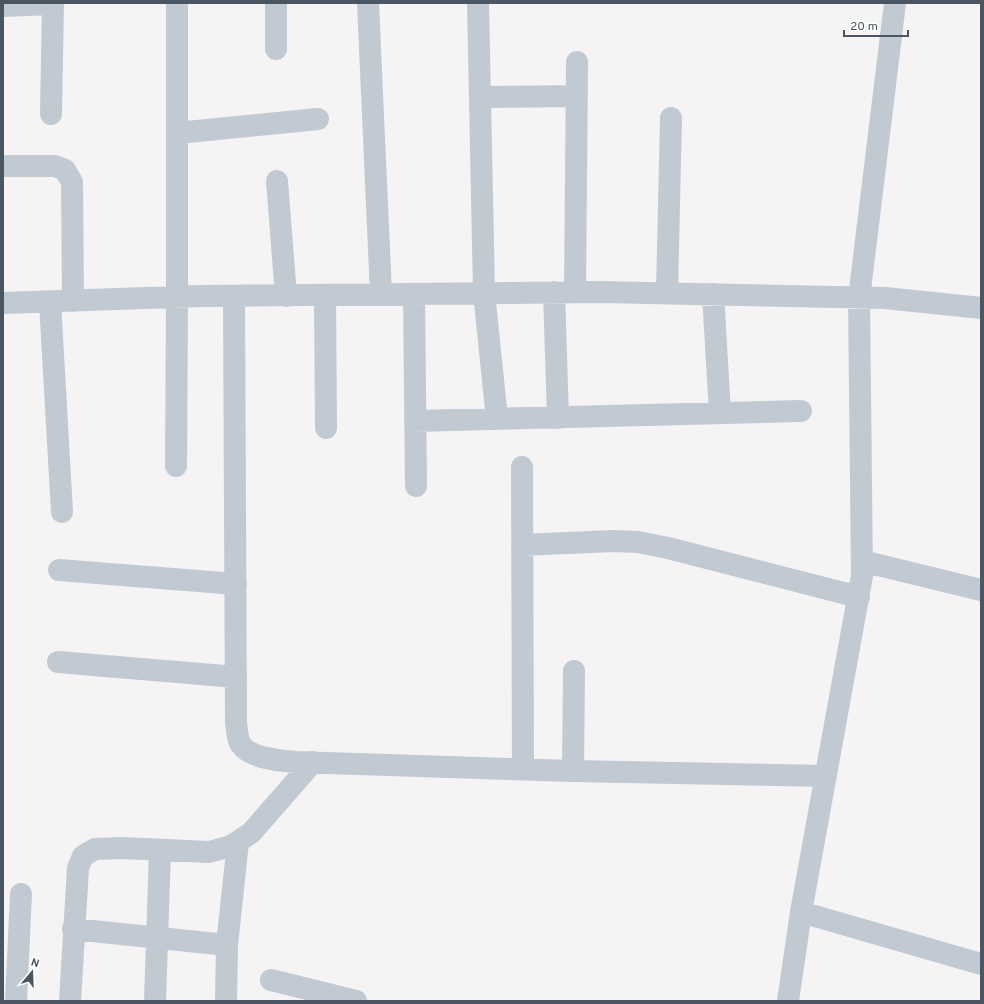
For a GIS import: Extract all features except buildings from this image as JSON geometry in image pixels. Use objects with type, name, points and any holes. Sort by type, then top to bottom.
[{"type":"street","points":[[3,6],[53,3],[51,114]]},
{"type":"street","points":[[176,466],[177,3]]},
{"type":"street","points":[[276,3],[276,49]]},
{"type":"street","points":[[368,3],[381,294]]},
{"type":"street","points":[[478,3],[484,293],[497,419]]},
{"type":"street","points":[[788,1001],[801,912],[862,576],[859,298],[896,3]]},
{"type":"street","points":[[558,418],[577,96],[577,62]]},
{"type":"street","points":[[480,97],[577,96]]},
{"type":"street","points":[[667,293],[671,118]]},
{"type":"street","points":[[177,133],[318,120]]},
{"type":"street","points":[[3,166],[54,166],[65,170],[72,182],[73,301]]},
{"type":"street","points":[[277,181],[286,296]]},
{"type":"street","points":[[3,303],[234,296],[565,292],[885,298],[981,308]]},
{"type":"street","points":[[414,294],[416,486]]},
{"type":"street","points":[[713,294],[720,413]]},
{"type":"street","points":[[325,295],[326,428]]},
{"type":"street","points":[[234,296],[236,722],[239,742],[249,752],[272,760],[313,762],[523,770],[826,776]]},
{"type":"street","points":[[50,302],[62,512]]},
{"type":"street","points":[[416,422],[801,411]]},
{"type":"street","points":[[522,467],[523,770]]},
{"type":"street","points":[[522,545],[613,541],[638,542],[668,548],[859,597]]},
{"type":"street","points":[[862,561],[981,590]]},
{"type":"street","points":[[59,570],[236,584]]},
{"type":"street","points":[[58,662],[236,677]]},
{"type":"street","points":[[573,771],[574,671]]},
{"type":"street","points":[[70,1001],[78,868],[83,856],[95,849],[122,848],[209,852],[231,846],[251,834],[313,762]]},
{"type":"street","points":[[226,1001],[227,945],[238,842]]},
{"type":"street","points":[[155,1001],[160,850]]},
{"type":"street","points":[[16,1001],[22,894]]},
{"type":"street","points":[[801,912],[981,964]]},
{"type":"street","points":[[74,929],[227,945]]},
{"type":"street","points":[[271,980],[356,1001]]}]
